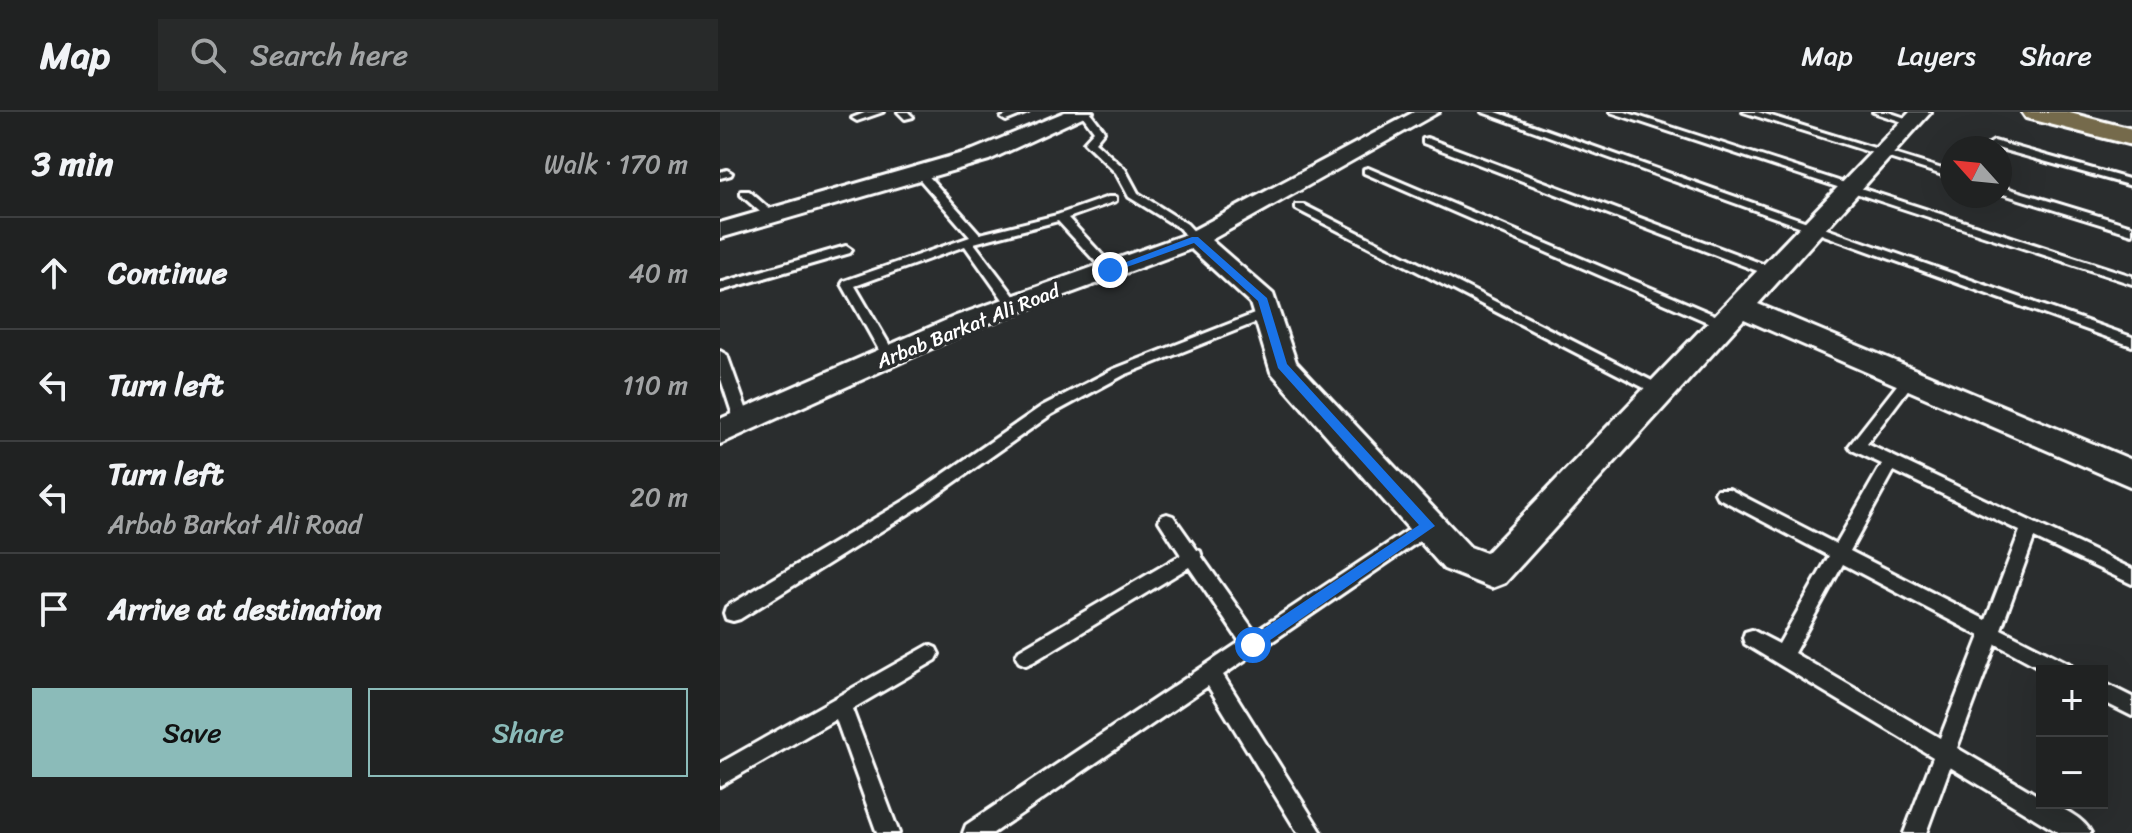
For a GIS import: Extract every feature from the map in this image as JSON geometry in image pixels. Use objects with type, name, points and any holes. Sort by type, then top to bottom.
[{"type":"main road","points":[[2035,112],[2132,137]]},
{"type":"main road","points":[[2083,112],[2132,124]]},
{"type":"street","points":[[720,231],[981,155],[1084,112]]},
{"type":"street","name":"Arbab Barkat Ali Road","points":[[731,427],[889,356],[1014,305],[1195,239],[1429,112]]},
{"type":"street","points":[[1195,239],[1263,300],[1282,365],[1457,558],[1492,572],[1917,117]]},
{"type":"street","points":[[1732,315],[1909,379],[2132,474]]},
{"type":"lane","points":[[857,118],[878,112]]},
{"type":"lane","points":[[1006,118],[1023,112]]},
{"type":"lane","points":[[1084,112],[1099,131],[1089,142],[1121,171],[1133,195],[1183,226],[1195,239]]},
{"type":"lane","points":[[1487,112],[2132,342]]},
{"type":"lane","points":[[1615,112],[2132,280]]},
{"type":"lane","points":[[1748,112],[1940,171]]},
{"type":"lane","points":[[1878,112],[1917,117]]},
{"type":"lane","points":[[1427,141],[1772,272]]},
{"type":"lane","points":[[2012,149],[2132,183]]},
{"type":"lane","points":[[1368,171],[1732,315]]},
{"type":"lane","points":[[920,173],[972,240],[1014,305]]},
{"type":"lane","points":[[745,193],[771,216]]},
{"type":"lane","points":[[2012,193],[2132,230]]},
{"type":"lane","points":[[889,356],[848,284],[972,240],[1061,217],[1112,199]]},
{"type":"lane","points":[[1300,207],[1661,391]]},
{"type":"lane","points":[[1061,217],[1110,270]]},
{"type":"lane","points":[[720,287],[846,250]]},
{"type":"lane","points":[[733,613],[915,502],[1047,410],[1119,372],[1267,313]]},
{"type":"lane","points":[[720,355],[731,427]]},
{"type":"lane","points":[[1909,379],[1857,446],[2132,577]]},
{"type":"lane","points":[[1782,656],[1891,462]]},
{"type":"lane","points":[[1723,493],[2054,665]]},
{"type":"lane","points":[[1167,521],[1253,645]]},
{"type":"lane","points":[[974,833],[1428,526]]},
{"type":"lane","points":[[1915,833],[2029,530]]},
{"type":"lane","points":[[1026,656],[1194,556]]},
{"type":"lane","points":[[1752,638],[2080,833]]},
{"type":"lane","points":[[720,775],[929,654]]},
{"type":"lane","points":[[1211,673],[1311,833]]},
{"type":"lane","points":[[2108,694],[2132,707]]},
{"type":"lane","points":[[841,706],[888,833]]},
{"type":"route","points":[[1110,270],[1195,239],[1263,300],[1282,365],[1428,526],[1253,645]]}]
